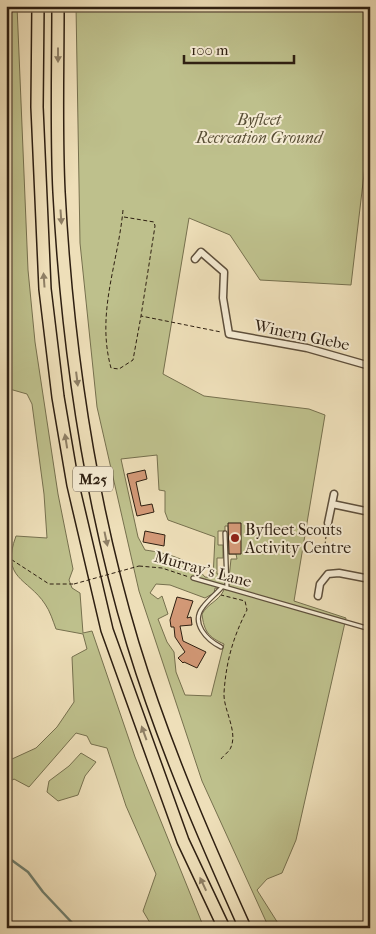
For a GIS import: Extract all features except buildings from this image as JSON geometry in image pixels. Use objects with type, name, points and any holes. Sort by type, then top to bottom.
[{"type":"highway","name":"M25","points":[[38,6],[37,107],[45,289],[58,397],[73,485],[107,630],[183,841],[224,928]]},
{"type":"highway","name":"M25","points":[[58,6],[59,182],[66,283],[78,394],[94,483],[126,618],[162,731],[201,832],[245,928]]},
{"type":"street","points":[[195,259],[203,250],[224,272],[223,298],[229,334]]},
{"type":"street","name":"Winern Glebe","points":[[229,334],[317,350],[370,366]]},
{"type":"street","points":[[328,523],[334,494]]},
{"type":"street","points":[[332,504],[370,512]]},
{"type":"street","points":[[318,596],[320,584],[328,574],[339,573],[370,579]]},
{"type":"lane","points":[[225,533],[227,588]]},
{"type":"lane","name":"Murray's Lane","points":[[193,578],[370,629]]},
{"type":"lane","points":[[221,646],[204,635],[198,618],[201,608],[222,587]]},
{"type":"path","points":[[122,217],[150,220],[154,222],[155,226],[133,360],[119,369],[111,368],[104,326],[123,210]]},
{"type":"path","points":[[141,316],[229,334]]},
{"type":"path","points":[[324,552],[328,523]]},
{"type":"path","name":"Murray's Lane","points":[[6,556],[49,584],[74,584],[139,566],[162,568],[193,578]]},
{"type":"path","points":[[216,594],[244,601],[247,610],[231,645],[226,672],[224,696],[232,738],[231,748],[221,759]]},
{"type":"green space","points":[[6,6],[17,6],[28,270],[35,342],[58,494],[73,569],[69,580],[72,588],[80,593],[83,633],[92,631],[135,757],[204,928],[153,928],[143,911],[156,874],[126,806],[107,748],[91,744],[87,736],[76,733],[29,787],[14,779],[6,784],[6,750],[12,759],[36,748],[57,727],[74,702],[72,657],[87,649],[83,634],[56,629],[45,604],[18,576],[11,561],[16,536],[47,538],[44,494],[32,404],[27,394],[6,388]]},
{"type":"green space","name":"Byfleet Recreation Ground","points":[[76,6],[370,6],[370,123],[351,285],[260,280],[230,235],[189,218],[163,374],[204,396],[309,409],[325,415],[294,601],[346,618],[296,840],[282,873],[267,879],[257,890],[281,928],[269,928],[202,781],[139,591],[97,407],[80,243]],"holes":[[[157,455],[159,490],[165,491],[165,512],[168,520],[215,537],[213,578],[205,577],[185,561],[178,558],[145,550],[138,537],[121,459]],[[225,526],[228,526],[228,554],[236,554],[237,559],[231,559],[229,578],[223,579],[222,574],[217,574],[217,558],[223,558],[223,545],[218,545],[218,531],[225,531]],[[156,584],[170,585],[205,598],[214,593],[215,588],[224,590],[202,614],[208,633],[214,639],[224,644],[211,696],[185,695],[176,672],[174,652],[167,642],[158,619],[168,614],[162,596],[158,599],[150,593]]]},
{"type":"green space","points":[[81,753],[96,762],[85,776],[78,795],[58,801],[47,792],[49,781],[69,766]]},
{"type":"waterway","points":[[6,760],[6,775]]},
{"type":"waterway","points":[[6,856],[28,872],[43,892],[77,928]]},
{"type":"place","name":"Byfleet Scouts Activity Centre","points":[[235,538]]}]
